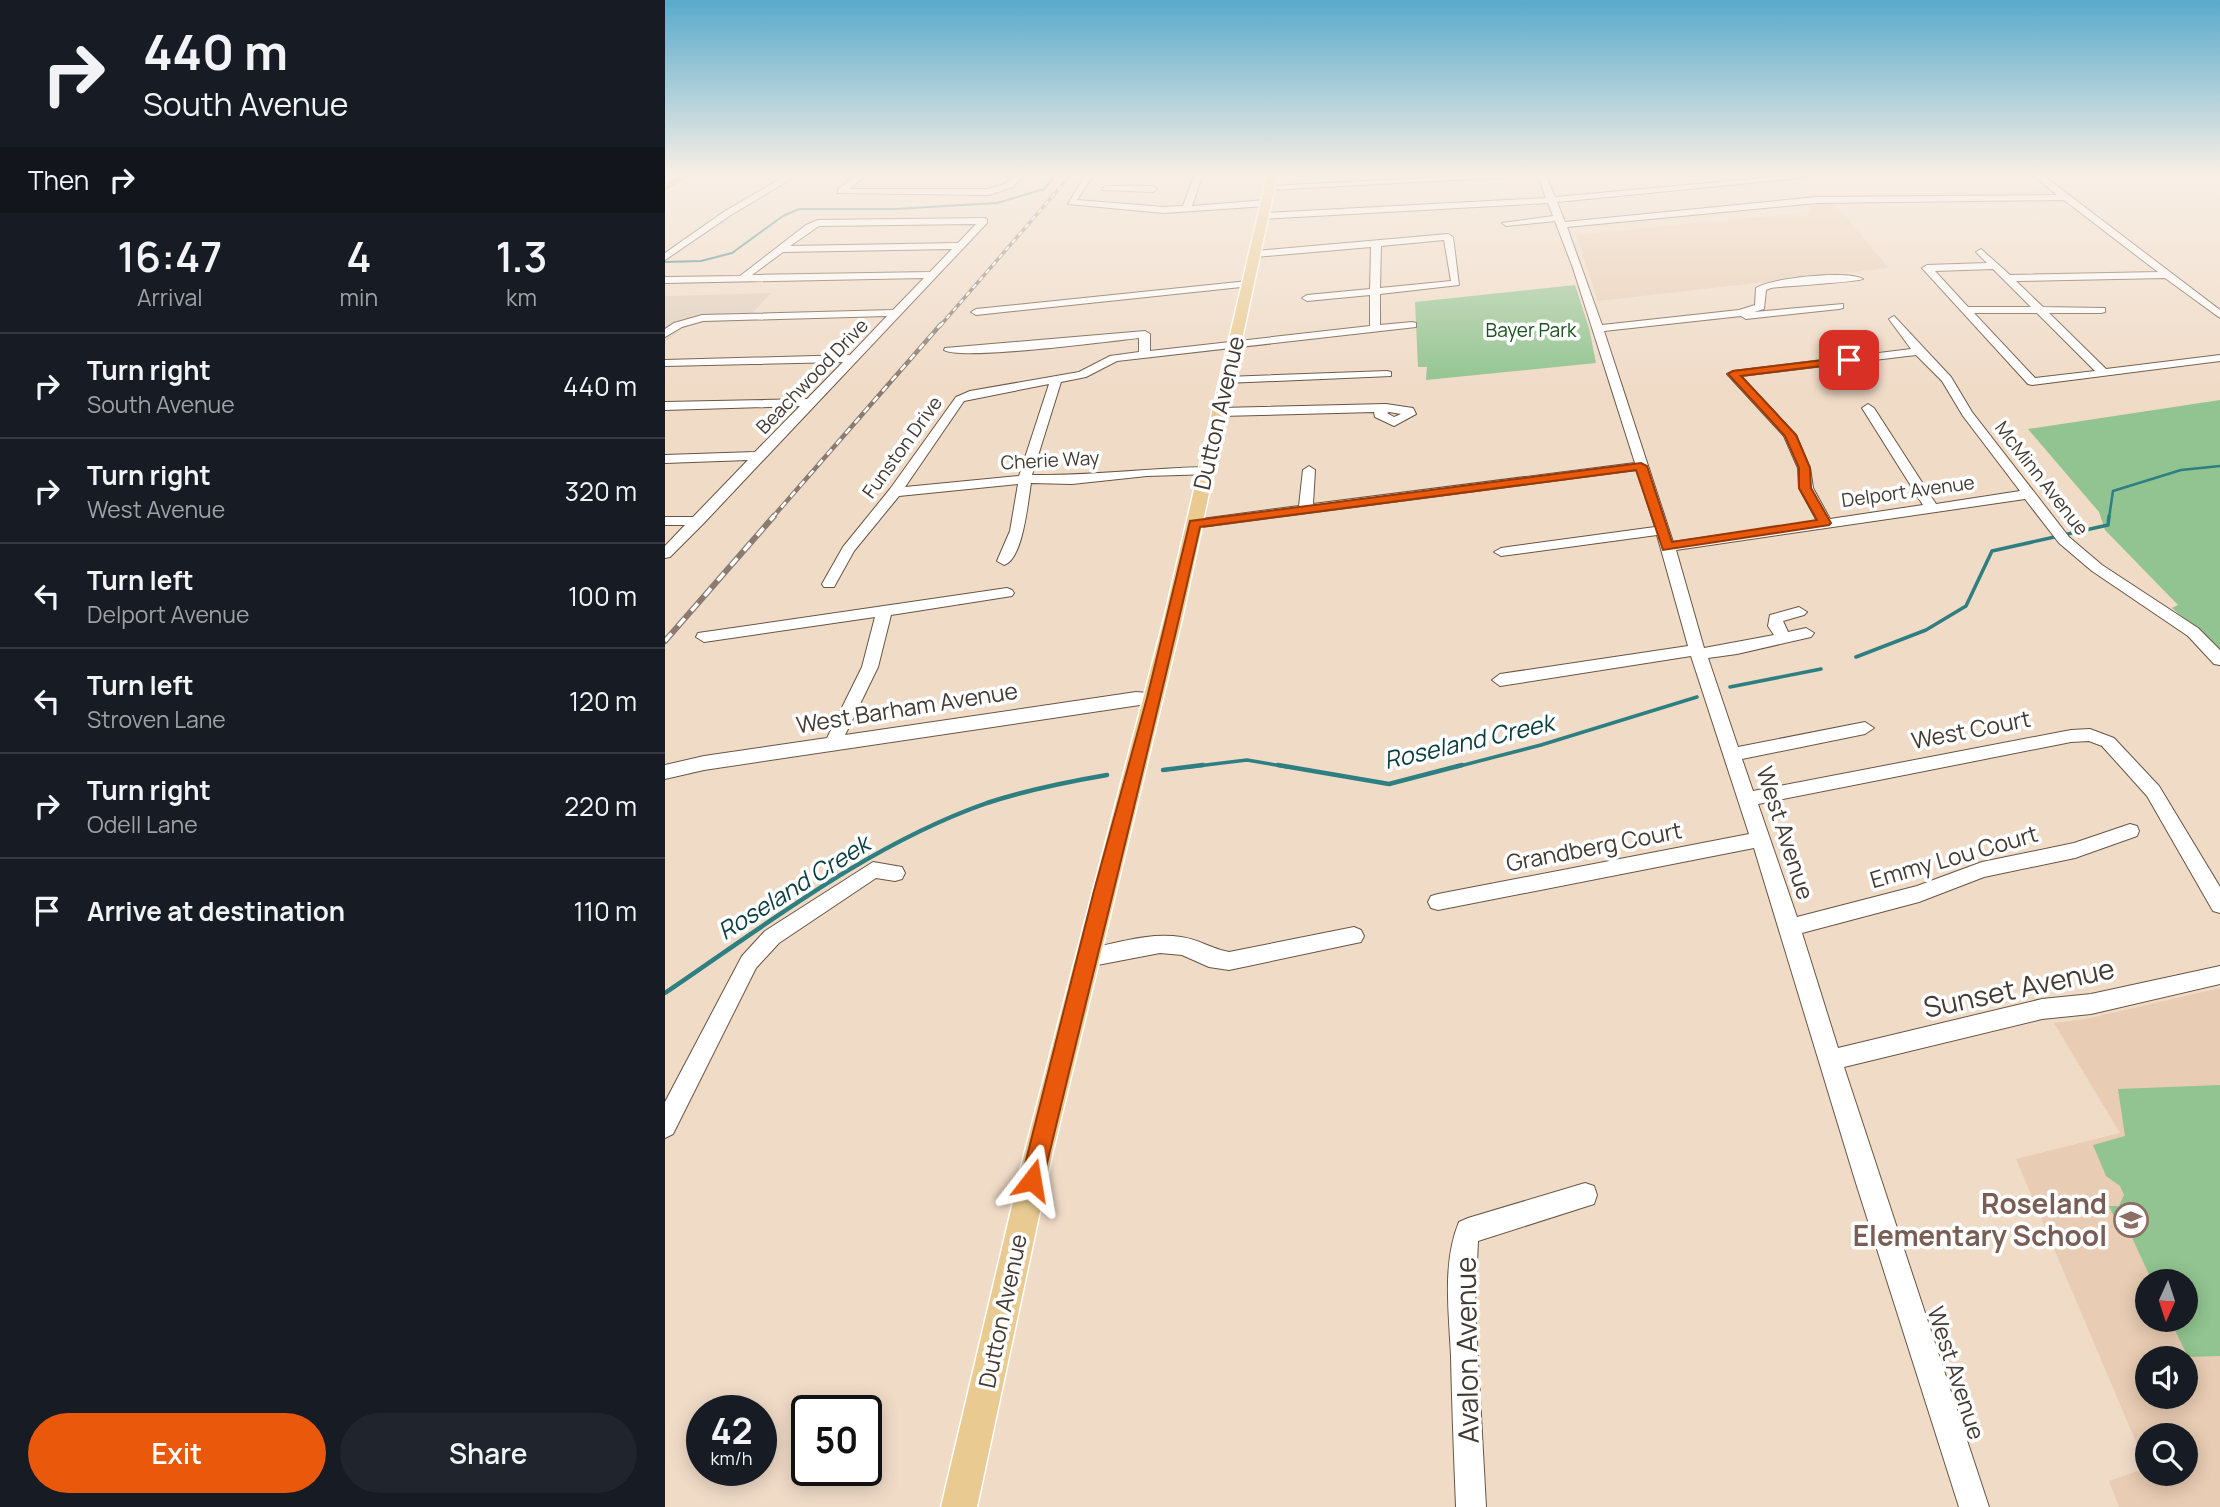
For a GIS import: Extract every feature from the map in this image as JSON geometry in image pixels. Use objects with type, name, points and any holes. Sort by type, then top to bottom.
[{"type":"main road","name":"Dutton Avenue","points":[[959,1507],[1016,1246],[1154,698],[1257,246]]},
{"type":"street","points":[[665,257],[680,246]]},
{"type":"street","name":"Beachwood Drive","points":[[780,249],[784,246]]},
{"type":"street","points":[[743,278],[780,249],[941,246]]},
{"type":"street","name":"Beachwood Drive","points":[[665,554],[961,246]]},
{"type":"street","points":[[1256,254],[1348,246]]},
{"type":"street","points":[[1375,329],[1376,246]]},
{"type":"street","points":[[1307,298],[1456,283],[1450,246]]},
{"type":"street","name":"West Avenue","points":[[1569,246],[1974,1507]]},
{"type":"street","points":[[2131,246],[2220,315]]},
{"type":"street","points":[[1981,252],[2104,373]]},
{"type":"street","points":[[1993,266],[1927,268],[2032,382],[2220,358]]},
{"type":"street","points":[[665,280],[934,275]]},
{"type":"street","points":[[2006,278],[2168,275]]},
{"type":"street","points":[[1597,329],[1740,313],[1760,307],[1762,288],[1770,285],[1835,278],[1859,279]]},
{"type":"street","points":[[976,312],[1248,284]]},
{"type":"street","points":[[1740,313],[1750,317],[1839,306]]},
{"type":"street","points":[[1965,310],[2101,310]]},
{"type":"street","points":[[665,334],[678,325],[702,318],[897,313]]},
{"type":"street","points":[[1713,316],[1727,329]]},
{"type":"street","name":"McMinn Avenue","points":[[1893,319],[1947,379],[1967,413],[2064,540],[2097,568],[2193,632],[2220,660]]},
{"type":"street","name":"Funston Drive","points":[[829,584],[848,550],[895,492],[960,400],[990,390],[1082,375],[1114,358],[1412,325]]},
{"type":"street","points":[[949,350],[979,350],[1145,334],[1144,354]]},
{"type":"street","points":[[1825,523],[1805,488],[1804,468],[1790,435],[1733,374],[1919,351]]},
{"type":"street","points":[[665,363],[853,358]]},
{"type":"street","points":[[1226,380],[1387,374]]},
{"type":"street","points":[[1004,561],[1017,531],[1024,479],[1056,381]]},
{"type":"street","points":[[665,406],[811,402]]},
{"type":"street","points":[[1220,412],[1386,408]]},
{"type":"street","points":[[1868,408],[1931,507]]},
{"type":"street","points":[[665,459],[759,456]]},
{"type":"street","points":[[1195,524],[1641,466]]},
{"type":"street","points":[[1306,509],[1309,470]]},
{"type":"street","name":"Cherie Way","points":[[895,492],[1024,479],[1072,480],[1147,472],[1207,471]]},
{"type":"street","name":"Delport Avenue","points":[[1501,552],[1825,523],[2029,494]]},
{"type":"street","points":[[665,521],[698,521]]},
{"type":"street","points":[[704,637],[1007,593]]},
{"type":"street","points":[[833,743],[870,667],[884,612]]},
{"type":"street","points":[[1784,639],[1776,626],[1775,618],[1800,612]]},
{"type":"street","points":[[1500,680],[1784,639],[1806,633]]},
{"type":"street","name":"West Barham Avenue","points":[[666,772],[833,743],[1136,698],[1154,698]]},
{"type":"street","points":[[1734,754],[1865,728]]},
{"type":"street","name":"West Court","points":[[1747,799],[2071,736],[2090,735],[2108,742],[2153,791],[2220,905]]},
{"type":"street","name":"Emmy Lou Court","points":[[1790,927],[1919,894],[1982,870],[2075,850],[2130,831]]},
{"type":"street","name":"Grandberg Court","points":[[1438,902],[1759,840]]},
{"type":"street","points":[[665,1126],[749,962],[772,937],[873,870],[895,873]]},
{"type":"street","points":[[1087,958],[1160,944],[1184,946],[1209,958],[1229,961],[1354,936]]},
{"type":"street","name":"Sunset Avenue","points":[[1830,1060],[2042,1009],[2091,1004],[2220,975]]},
{"type":"street","name":"Avalon Avenue","points":[[1471,1507],[1462,1305],[1463,1248],[1468,1231],[1585,1195]]},
{"type":"shaded area","points":[[1580,246],[1871,246],[1889,268],[1598,301]]},
{"type":"shaded area","points":[[771,293],[745,321],[697,323],[683,328],[665,342],[665,296]]},
{"type":"shaded area","name":"Roseland Elementary School","points":[[2220,988],[2220,1507],[2119,1507],[2109,1481],[2135,1472],[2135,1486],[2198,1486],[2198,1423],[2135,1423],[2135,1440],[2016,1159],[2120,1133],[2054,1023],[2086,1019]]},
{"type":"green space","name":"Bayer Park","points":[[1575,285],[1589,328],[1596,363],[1426,380],[1427,367],[1418,367],[1415,302]]},
{"type":"green space","points":[[2220,400],[2220,649],[2172,608],[2178,605],[2105,530],[2099,512],[2028,429]]},
{"type":"green space","points":[[2220,1085],[2220,1356],[2198,1357],[2198,1346],[2183,1346],[2176,1332],[2198,1332],[2198,1269],[2146,1269],[2128,1229],[2120,1229],[2109,1206],[2119,1206],[2124,1195],[2120,1186],[2106,1176],[2093,1145],[2125,1136],[2118,1089]]},
{"type":"waterway","points":[[665,262],[701,261],[732,253],[741,246]]},
{"type":"waterway","name":"Roseland Creek","points":[[2109,518],[2113,491],[2181,470],[2220,466]]},
{"type":"waterway","name":"Roseland Creek","points":[[1856,657],[1926,630],[1966,606],[1992,551],[2108,525],[2109,516]]},
{"type":"waterway","name":"Roseland Creek","points":[[1730,687],[1821,669]]},
{"type":"waterway","name":"Roseland Creek","points":[[1456,767],[1541,745],[1697,697]]},
{"type":"waterway","name":"Roseland Creek","points":[[1189,767],[1247,760],[1288,767]]},
{"type":"waterway","name":"Roseland Creek","points":[[1163,770],[1203,765]]},
{"type":"waterway","name":"Roseland Creek","points":[[1278,765],[1389,784],[1462,765]]},
{"type":"waterway","name":"Roseland Creek","points":[[665,993],[781,913],[902,840],[987,803],[1107,775]]},
{"type":"railway","points":[[940,326],[1009,246]]},
{"type":"railway","points":[[772,518],[941,324]]},
{"type":"railway","points":[[665,641],[774,516]]},
{"type":"place","name":"Roseland Elementary School","points":[[2131,1220]]},
{"type":"route","points":[[1032,1180],[1154,698],[1195,524],[1641,466],[1668,547],[1825,523],[1805,488],[1804,468],[1790,435],[1733,374],[1849,360]]}]
